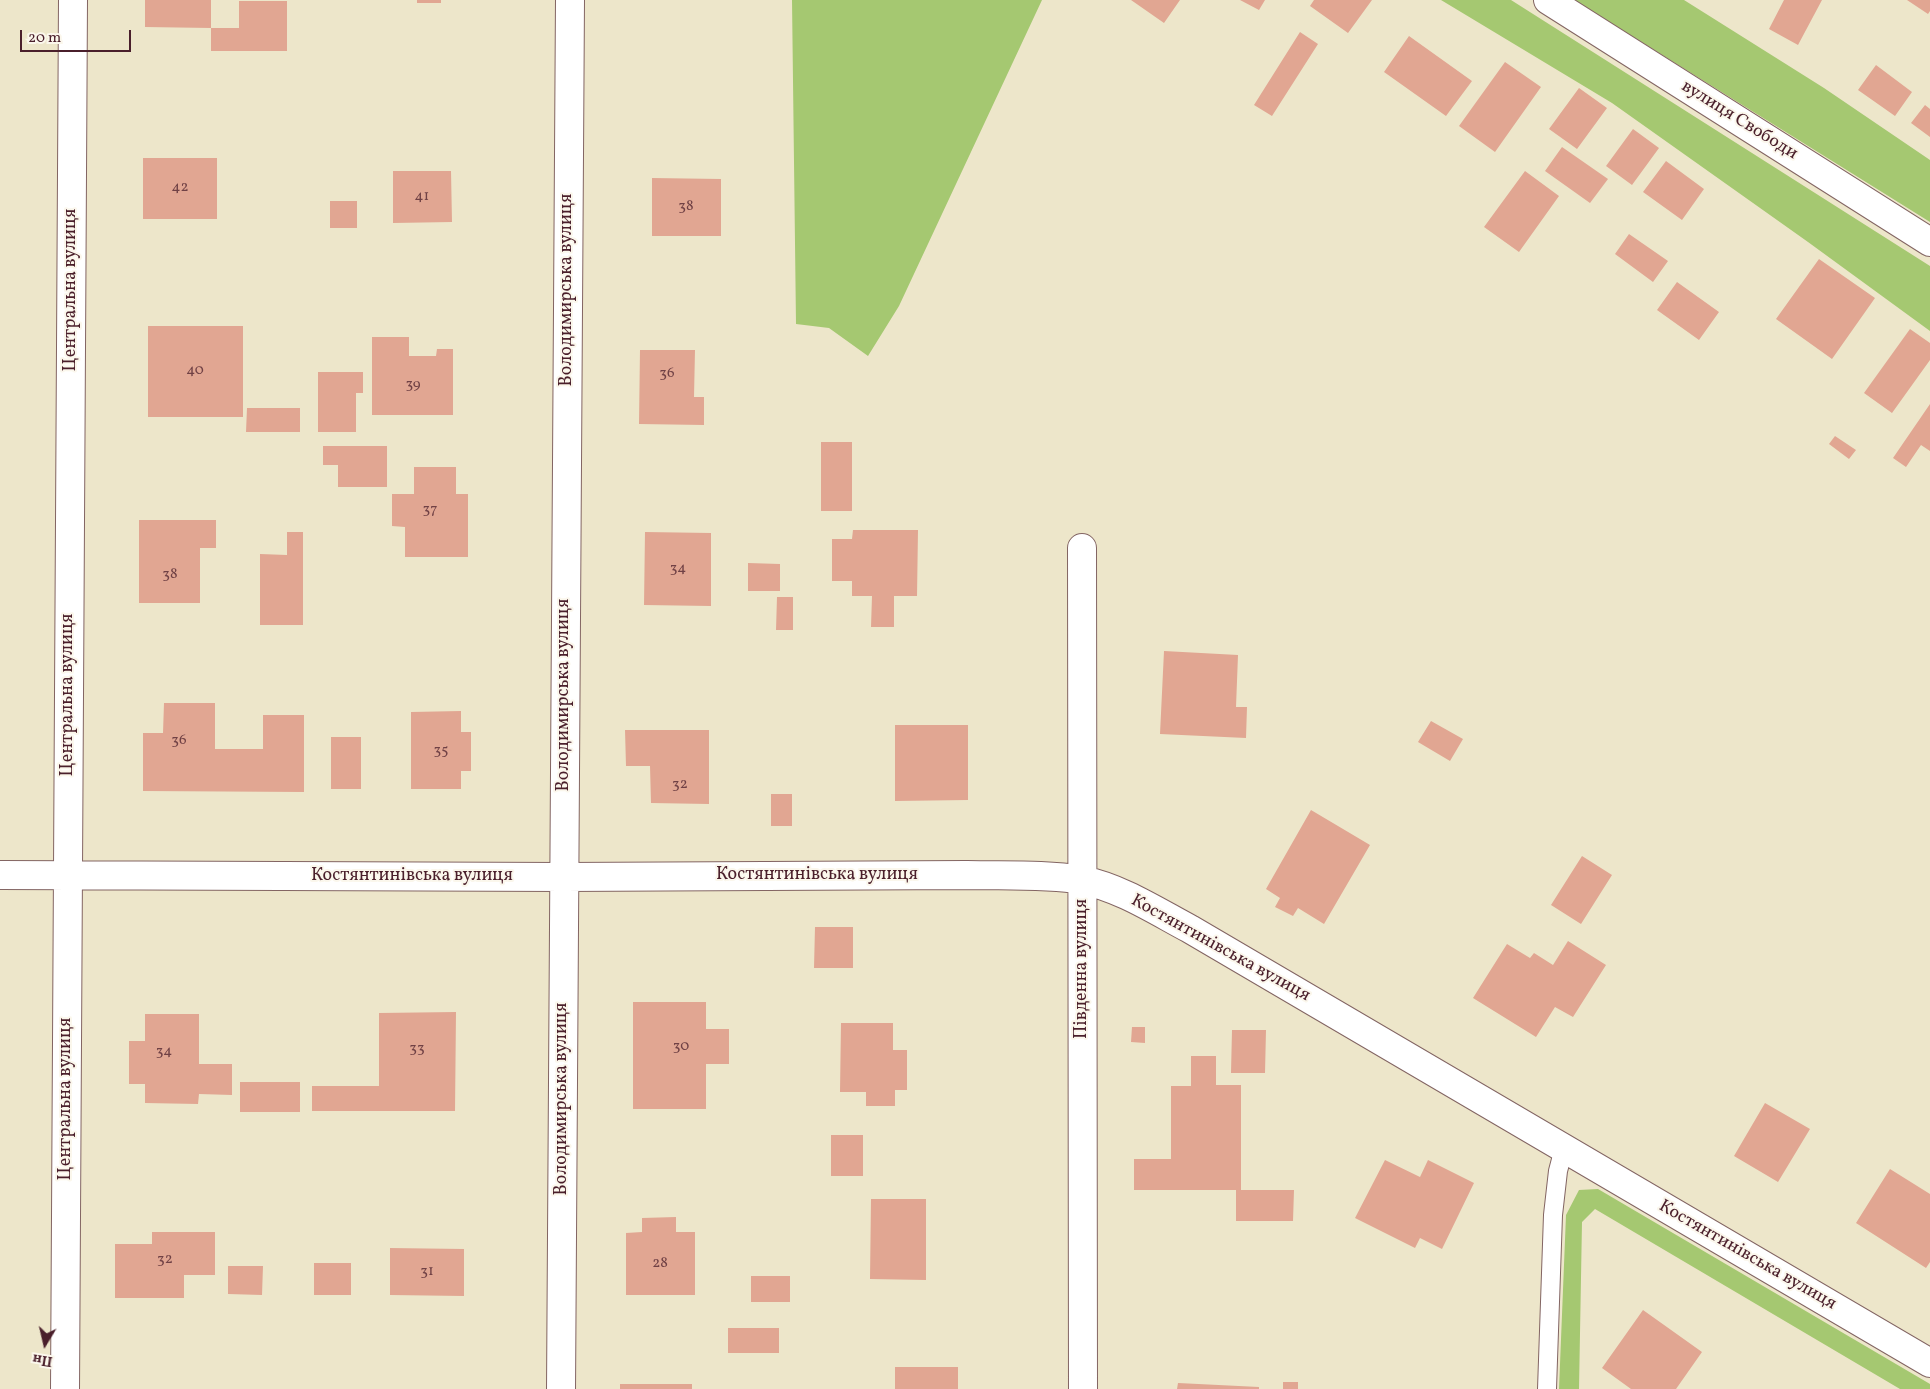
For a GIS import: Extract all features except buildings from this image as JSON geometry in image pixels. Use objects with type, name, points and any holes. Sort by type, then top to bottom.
[{"type":"street","name":"Центральна вулиця","points":[[65,1389],[73,0]]},
{"type":"street","name":"Володимирська вулиця","points":[[561,1389],[570,0]]},
{"type":"street","name":"вулиця Свободи","points":[[1548,0],[1930,242]]},
{"type":"street","name":"Південна вулиця","points":[[1082,548],[1083,1389]]},
{"type":"street","name":"Костянтинівська вулиця","points":[[0,875],[564,877],[967,875],[1027,876],[1082,880],[1120,893],[1190,929],[1930,1363]]},
{"type":"lane","points":[[1546,1389],[1553,1215],[1558,1171],[1564,1148]]},
{"type":"green space","points":[[792,0],[1042,0],[899,306],[868,356],[829,328],[796,324]]},
{"type":"green space","points":[[1441,0],[1511,0],[1930,266],[1930,331],[1612,103]]},
{"type":"green space","points":[[1574,0],[1684,0],[1824,88],[1930,160],[1930,222]]},
{"type":"green space","points":[[1598,1189],[1930,1384],[1930,1389],[1900,1389],[1595,1209],[1582,1222],[1579,1389],[1559,1389],[1566,1215],[1579,1190]]}]
